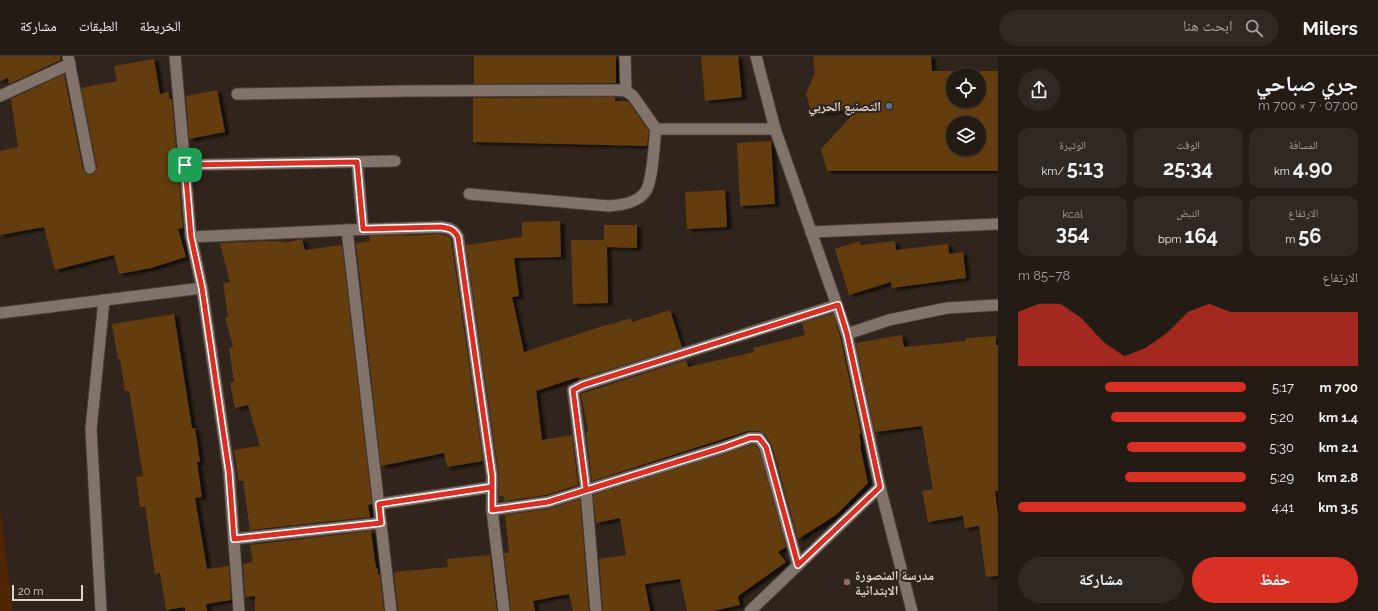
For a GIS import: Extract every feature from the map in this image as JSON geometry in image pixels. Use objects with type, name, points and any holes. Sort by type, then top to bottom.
[{"type":"street","points":[[175,56],[191,237],[202,288],[229,472],[239,611]]},
{"type":"street","points":[[625,56],[626,91]]},
{"type":"street","points":[[756,56],[775,129],[847,334],[880,487],[912,611]]},
{"type":"street","points":[[0,96],[69,60],[90,168]]},
{"type":"street","points":[[237,94],[408,90],[626,91],[633,96],[656,128],[650,178],[646,191],[635,200],[623,205],[609,206],[469,194]]},
{"type":"street","points":[[656,128],[775,129]]},
{"type":"street","points":[[185,165],[396,161]]},
{"type":"street","points":[[357,162],[363,229]]},
{"type":"street","points":[[811,232],[998,224]]},
{"type":"street","points":[[191,237],[440,227],[450,228],[455,232],[458,237],[492,476],[492,510],[504,611]]},
{"type":"street","points":[[347,230],[391,611]]},
{"type":"street","points":[[0,314],[202,288]]},
{"type":"street","points":[[101,611],[90,429],[104,300]]},
{"type":"street","points":[[596,611],[586,490],[573,390],[583,385],[838,305]]},
{"type":"street","points":[[847,334],[888,320],[940,310],[998,305]]},
{"type":"street","points":[[492,510],[548,502],[750,438],[759,438],[766,447],[798,565]]},
{"type":"street","points":[[379,504],[492,487]]},
{"type":"street","points":[[750,611],[880,487]]},
{"type":"street","points":[[234,539],[381,523]]},
{"type":"shaded area","points":[[0,507],[13,611],[0,611]]},
{"type":"building","points":[[0,56],[60,56],[61,60],[9,84],[8,78],[0,81]]},
{"type":"building","points":[[474,56],[616,56],[616,83],[474,84]]},
{"type":"building","points":[[701,56],[738,56],[742,97],[705,101]]},
{"type":"building","points":[[813,56],[931,56],[932,71],[946,71],[946,108],[986,108],[986,71],[998,71],[998,171],[827,171],[821,149],[859,108],[812,114],[806,94],[815,72]]},
{"type":"building","points":[[154,59],[160,94],[168,92],[170,99],[172,99],[183,228],[178,229],[186,257],[151,268],[119,274],[114,255],[55,270],[44,227],[0,235],[0,151],[18,147],[11,99],[64,74],[83,169],[87,174],[92,175],[96,171],[97,167],[81,88],[117,81],[114,66]]},
{"type":"building","points":[[217,90],[225,132],[189,139],[186,96]]},
{"type":"building","points":[[615,97],[615,101],[628,101],[649,131],[647,146],[473,142],[473,98]]},
{"type":"building","points":[[771,141],[775,204],[740,206],[737,143]]},
{"type":"building","points":[[725,190],[727,227],[687,229],[685,192]]},
{"type":"building","points":[[560,221],[561,257],[514,258],[519,296],[512,297],[524,352],[609,324],[631,318],[632,322],[670,310],[682,347],[579,379],[578,377],[536,391],[542,440],[572,435],[578,485],[546,495],[504,501],[503,496],[499,496],[499,475],[466,245],[522,237],[522,222]]},
{"type":"building","points":[[604,225],[637,225],[637,248],[607,247],[608,303],[573,304],[571,240],[604,240]]},
{"type":"building","points":[[439,234],[448,236],[451,239],[483,461],[447,467],[444,453],[381,466],[356,243],[370,241],[369,236]]},
{"type":"building","points":[[302,239],[305,250],[342,245],[372,504],[368,505],[370,517],[250,530],[243,481],[239,481],[234,450],[260,446],[248,405],[235,408],[230,383],[234,382],[229,348],[233,347],[225,317],[228,317],[223,283],[230,282],[220,243],[268,241],[289,242]]},
{"type":"building","points":[[860,241],[861,245],[895,241],[896,250],[948,244],[949,254],[963,252],[966,278],[892,288],[891,282],[849,295],[835,249]]},
{"type":"building","points":[[174,314],[192,428],[195,428],[200,462],[197,462],[202,497],[195,498],[207,569],[229,566],[231,600],[206,604],[207,611],[185,611],[185,607],[166,610],[160,573],[155,574],[145,507],[140,507],[136,477],[143,476],[129,391],[125,391],[112,324]]},
{"type":"building","points":[[833,314],[840,336],[861,434],[859,434],[860,446],[868,483],[836,515],[798,539],[772,445],[765,434],[759,431],[748,431],[592,481],[586,432],[588,431],[581,394],[686,360],[688,367],[754,352],[753,348],[805,335],[802,323]]},
{"type":"building","points":[[902,335],[904,347],[966,341],[966,338],[996,336],[996,345],[998,345],[998,491],[995,491],[998,517],[998,576],[986,577],[979,526],[965,528],[963,516],[928,522],[922,491],[933,489],[922,426],[875,432],[856,343]]},
{"type":"building","points":[[755,445],[759,450],[786,547],[778,552],[786,562],[738,596],[740,605],[713,611],[687,611],[680,579],[645,584],[650,611],[603,611],[599,559],[626,555],[620,518],[596,523],[593,495]]},
{"type":"building","points":[[580,499],[589,611],[573,611],[569,594],[533,601],[535,611],[511,611],[504,553],[509,553],[505,515],[549,509]]},
{"type":"building","points":[[371,531],[376,568],[378,568],[378,574],[380,574],[384,611],[255,611],[255,596],[245,597],[243,564],[253,562],[250,545]]},
{"type":"building","points":[[490,555],[497,611],[398,611],[394,572],[448,567],[447,559]]},
{"type":"place","name":"التصنيع الحربي","points":[[889,106]]},
{"type":"place","name":"مدرسة المنصورة الابتدائية","points":[[847,582]]},
{"type":"route","points":[[185,165],[191,237],[202,288],[229,472],[234,539],[381,523],[379,504],[492,487],[492,510],[548,502],[725,447],[750,438],[759,438],[766,447],[798,565],[880,487],[847,334],[838,305],[583,385],[573,390],[586,490],[548,502],[492,510],[492,487],[492,476],[458,237],[455,232],[450,228],[440,227],[363,229],[357,162],[185,165]]}]
